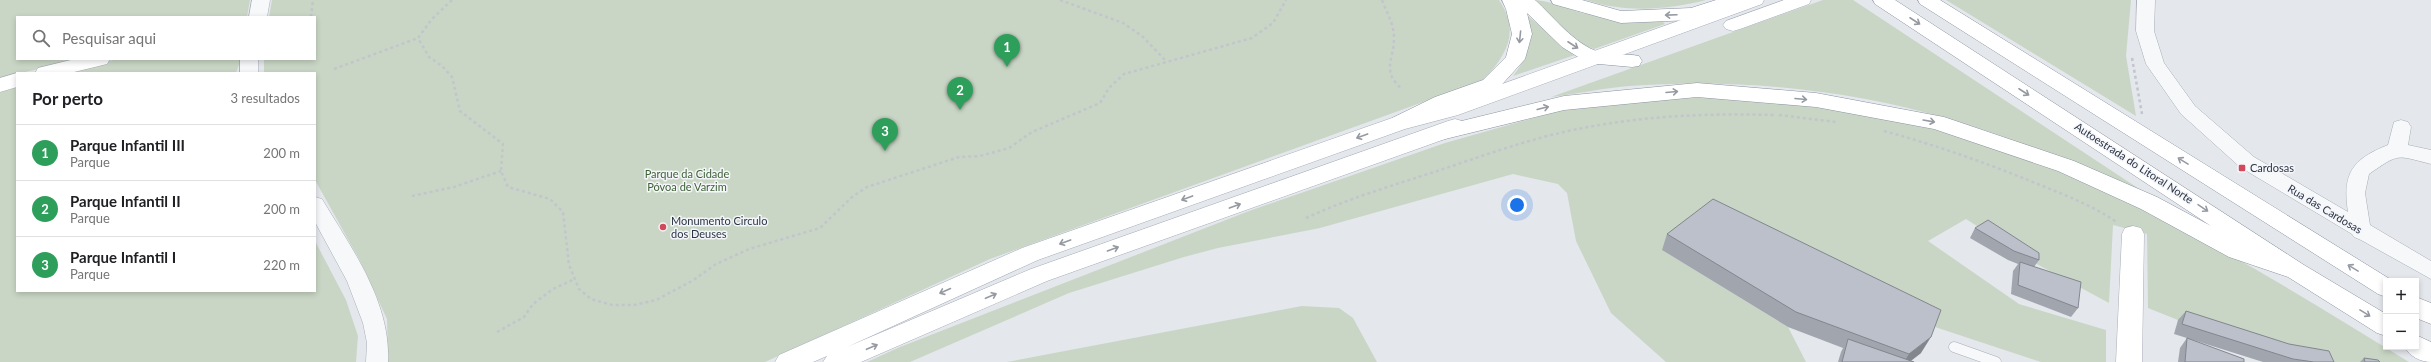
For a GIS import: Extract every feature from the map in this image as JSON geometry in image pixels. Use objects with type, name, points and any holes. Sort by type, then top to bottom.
[{"type":"main road","points":[[1399,123],[1442,102],[1490,85],[1516,59],[1522,34],[1516,9],[1511,0]]},
{"type":"main road","points":[[1524,0],[1569,43],[1594,58],[1632,61]]},
{"type":"main road","points":[[1560,0],[1621,17],[1692,14],[1736,0]]},
{"type":"main road","points":[[788,362],[1030,254],[1399,123],[1451,110],[1755,0]]},
{"type":"main road","points":[[1437,134],[1478,114],[1802,0]]},
{"type":"main road","name":"Autoestrada do Litoral Norte","points":[[1882,0],[2296,271],[2383,324]]},
{"type":"main road","points":[[1927,0],[2383,286]]},
{"type":"main road","points":[[49,72],[96,60]]},
{"type":"main road","points":[[0,84],[16,80]]},
{"type":"main road","points":[[836,362],[1039,276],[1437,134],[1564,103],[1697,90],[1816,100],[1937,122],[2066,166],[2149,203],[2237,250],[2296,271]]},
{"type":"main road","points":[[2129,362],[2133,234]]},
{"type":"main road","points":[[2419,308],[2431,315]]},
{"type":"main road","points":[[2419,346],[2431,354]]},
{"type":"street","points":[[258,16],[261,0]]},
{"type":"street","name":"Rua das Cardosas","points":[[2146,0],[2145,31],[2155,64],[2188,110],[2247,162],[2431,272]]},
{"type":"street","points":[[248,72],[249,60]]},
{"type":"street","points":[[2397,149],[2401,127]]},
{"type":"street","points":[[2362,232],[2356,193],[2360,171],[2384,154],[2397,149],[2431,157]]},
{"type":"street","points":[[316,206],[365,293],[380,349],[377,362]]},
{"type":"lane","points":[[1954,347],[1996,362]]},
{"type":"path","points":[[311,16],[313,0]]},
{"type":"path","points":[[334,69],[418,38],[432,19],[452,0]]},
{"type":"path","points":[[1060,0],[1123,23],[1142,36],[1166,61]]},
{"type":"path","points":[[418,38],[429,57],[442,66],[452,77],[460,111],[502,144],[501,171],[508,186],[550,199],[563,212],[569,265],[579,289],[591,299],[612,305],[634,305],[656,300],[692,281],[716,264],[748,249],[820,228],[852,197],[867,187],[959,157],[980,156],[1009,148],[1032,132],[1100,104],[1109,88],[1124,74],[1252,38],[1269,27],[1281,15],[1286,0]]},
{"type":"path","points":[[1382,0],[1392,23],[1394,39],[1389,71],[1395,83],[1402,89]]},
{"type":"path","points":[[1306,218],[1349,200],[1511,146],[1545,137],[1608,124],[1670,115],[1708,113],[1776,115],[1837,122]]},
{"type":"path","points":[[1878,130],[1942,147],[2008,171],[2107,215],[2133,234]]},
{"type":"path","points":[[412,196],[454,187],[501,171]]},
{"type":"path","points":[[497,332],[524,317],[533,304],[553,289],[575,279]]},
{"type":"green space","points":[[0,0],[250,0],[247,16],[16,16],[16,60],[79,60],[27,72],[16,72],[16,75],[0,80]]},
{"type":"green space","name":"Parque da Cidade Póvoa de Varzim","points":[[272,0],[1499,0],[1506,12],[1510,33],[1504,52],[1484,80],[990,259],[765,362],[388,362],[387,319],[359,259],[316,182],[316,72],[264,72],[264,60],[316,60],[316,16],[269,16]]},
{"type":"green space","points":[[1531,0],[1538,0],[1582,13],[1602,17],[1621,20],[1662,21],[1665,24],[1594,49],[1576,42]]},
{"type":"green space","points":[[1586,0],[1706,0],[1677,6],[1646,9],[1615,7]]},
{"type":"green space","points":[[1823,0],[1853,0],[2153,198],[2052,155],[1975,127],[1910,109],[1831,93],[1750,85],[1669,84],[1619,87],[1551,97]]},
{"type":"green space","points":[[1946,0],[2131,0],[2126,56],[2136,116]]},
{"type":"green space","points":[[1528,16],[1575,55],[1513,76],[1526,55],[1528,48],[1529,33],[1526,17]]},
{"type":"green space","points":[[113,60],[241,60],[236,72],[67,72]]},
{"type":"green space","points":[[16,85],[16,292],[316,292],[316,243],[346,300],[358,336],[356,362],[0,362],[0,89]]},
{"type":"green space","points":[[1711,97],[1801,105],[1907,121],[1975,139],[2040,163],[2105,190],[2167,221],[2290,289],[2383,346],[2383,350],[2389,350],[2409,362],[2329,362],[2178,320],[2148,308],[2147,234],[2113,225],[2109,303],[2033,262],[1966,219],[1928,241],[2019,304],[2106,330],[2106,362],[2041,362],[1932,326],[1662,250],[1788,327],[1806,362],[1666,362],[1611,313],[1576,241],[1567,193],[1558,184],[1513,174],[1320,228],[1218,248],[1184,257],[1069,293],[910,362],[867,362],[900,347],[1249,211],[1445,143],[1558,111],[1638,101]]},
{"type":"green space","points":[[1302,306],[1339,308],[1353,318],[1377,362],[1007,362]]},
{"type":"building","points":[[1713,199],[1941,310],[1931,337],[1909,354],[1796,312],[1667,234]]},
{"type":"building","points":[[1988,220],[2039,253],[2039,260],[2014,251],[1975,228]]},
{"type":"building","points":[[2020,262],[2081,282],[2078,308],[2018,285]]},
{"type":"building","points":[[2186,311],[2289,344],[2329,351],[2334,362],[2314,362],[2293,359],[2182,324]]},
{"type":"building","points":[[2187,338],[2244,359],[2244,362],[2185,362]]},
{"type":"building","points":[[1848,339],[1914,362],[1842,362]]},
{"type":"building","points":[[2364,358],[2378,360],[2380,362],[2365,362]]},
{"type":"place","name":"Parque Infantil III","points":[[1007,67]]},
{"type":"place","name":"Parque Infantil II","points":[[960,110]]},
{"type":"place","name":"Parque Infantil I","points":[[885,151]]},
{"type":"place","name":"Cardosas","points":[[2242,168]]},
{"type":"place","name":"Monumento Circulo dos Deuses","points":[[663,227]]}]
